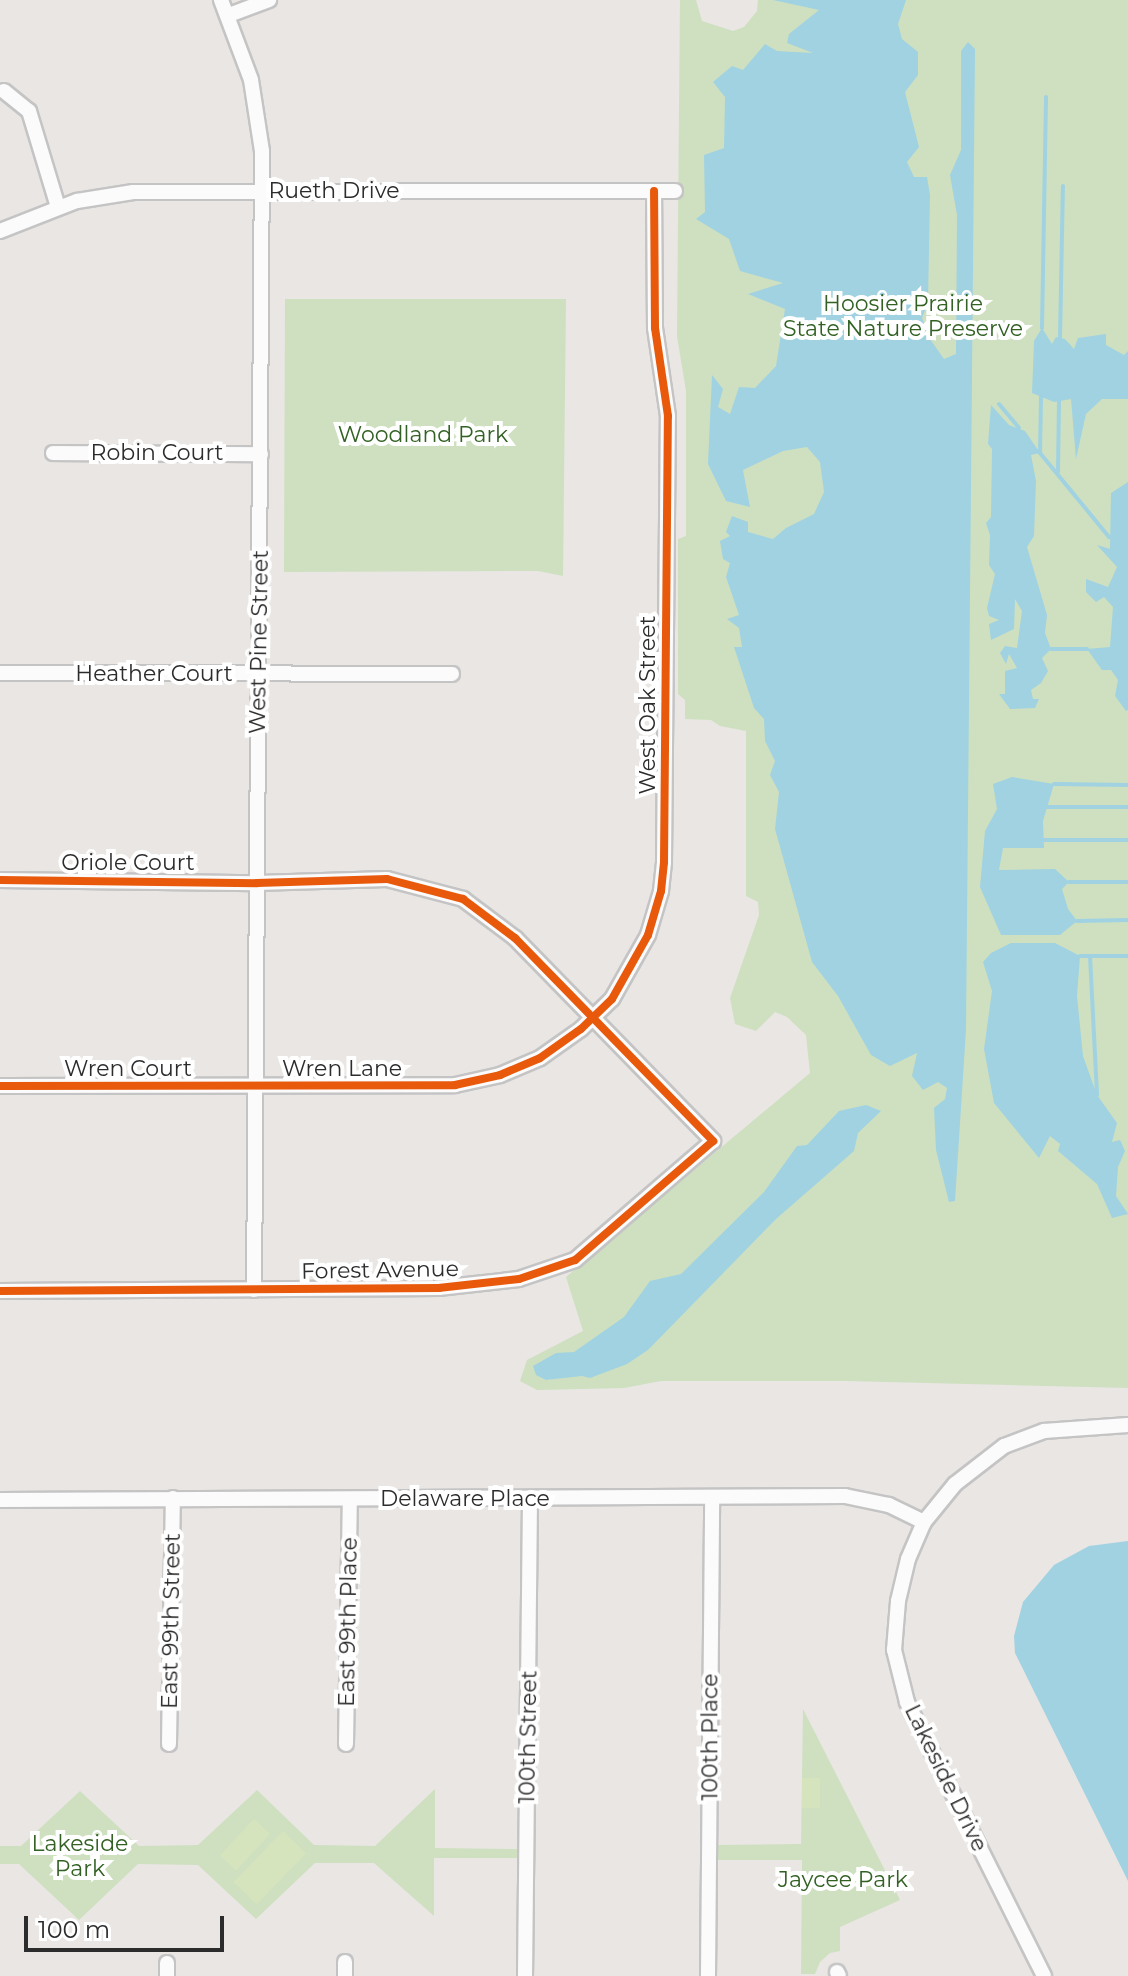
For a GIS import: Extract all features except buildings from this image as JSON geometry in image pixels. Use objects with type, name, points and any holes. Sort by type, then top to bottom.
[{"type":"street","name":"West Pine Street","points":[[221,0],[229,15],[256,98],[262,191],[254,1290]]},
{"type":"street","points":[[229,15],[269,0]]},
{"type":"street","points":[[4,91],[29,111],[58,207]]},
{"type":"street","name":"West Oak Street","points":[[428,1086],[468,1083],[513,1070],[553,1050],[593,1019],[621,987],[644,944],[658,905],[664,862],[668,416],[655,328],[654,191]]},
{"type":"street","name":"Rueth Drive","points":[[0,231],[58,207],[119,193],[675,191]]},
{"type":"street","name":"Robin Court","points":[[53,453],[261,454]]},
{"type":"street","name":"Heather Court","points":[[0,673],[452,674]]},
{"type":"street","name":"Oriole Court","points":[[0,880],[257,883],[387,879],[463,899],[515,938],[713,1141]]},
{"type":"street","name":"Wren Court","points":[[0,1086],[255,1088]]},
{"type":"street","name":"Wren Lane","points":[[255,1088],[428,1086]]},
{"type":"street","name":"Forest Avenue","points":[[0,1291],[460,1287],[538,1274],[581,1255],[713,1141]]},
{"type":"street","name":"Lakeside Drive","points":[[1044,1976],[907,1702],[894,1650],[898,1601],[908,1559],[924,1522],[955,1484],[1004,1446],[1044,1431],[1088,1425],[1128,1425]]},
{"type":"street","name":"Delaware Place","points":[[0,1500],[845,1496],[889,1505],[924,1522]]},
{"type":"street","name":"East 99th Street","points":[[169,1744],[173,1498]]},
{"type":"street","name":"100th Street","points":[[525,1976],[530,1498]]},
{"type":"street","name":"100th Place","points":[[708,1976],[712,1498]]},
{"type":"street","name":"East 99th Place","points":[[346,1744],[350,1499]]},
{"type":"green space","name":"Hoosier Prairie State Nature Preserve","points":[[680,0],[696,0],[702,21],[733,31],[744,27],[757,11],[758,0],[1128,0],[1128,1388],[847,1381],[661,1381],[624,1388],[537,1390],[520,1381],[527,1360],[583,1331],[566,1277],[810,1073],[806,1035],[787,1017],[775,1012],[756,1031],[735,1024],[730,998],[759,915],[758,902],[746,896],[746,731],[720,726],[711,720],[685,719],[685,700],[678,694],[678,539],[686,536],[686,391],[677,336]],"holes":[[[556,1353],[574,1353],[582,1375],[546,1380]]]},
{"type":"green space","name":"Woodland Park","points":[[285,299],[566,299],[563,576],[538,571],[284,572]]},
{"type":"green space","name":"Jaycee Park","points":[[803,1709],[900,1900],[840,1927],[840,1951],[830,1953],[820,1962],[815,1974],[801,1974],[802,1860],[718,1860],[718,1845],[801,1844]]},
{"type":"green space","points":[[802,1778],[820,1778],[820,1808],[802,1808]]},
{"type":"green space","name":"Lakeside Park","points":[[435,1789],[435,1848],[518,1849],[518,1858],[434,1858],[434,1916],[374,1863],[315,1863],[256,1919],[198,1865],[138,1864],[79,1920],[19,1864],[0,1864],[0,1846],[21,1846],[80,1791],[139,1846],[198,1845],[257,1790],[314,1845],[375,1846]]},
{"type":"green space","points":[[254,1819],[270,1834],[236,1871],[220,1856]]},
{"type":"green space","points":[[283,1831],[306,1853],[257,1904],[234,1882]]},
{"type":"water","points":[[773,0],[906,0],[898,24],[902,39],[918,52],[918,75],[905,92],[919,147],[907,162],[914,177],[927,177],[930,195],[928,302],[922,318],[930,339],[944,359],[956,354],[957,215],[950,175],[961,150],[961,51],[968,42],[975,49],[966,1030],[955,1201],[949,1202],[936,1150],[934,1108],[945,1099],[947,1088],[938,1082],[923,1090],[912,1076],[917,1053],[890,1066],[871,1055],[838,996],[812,962],[775,829],[779,792],[770,775],[775,761],[765,741],[764,719],[754,708],[734,647],[742,647],[739,628],[727,619],[739,615],[726,577],[730,563],[723,559],[720,541],[730,536],[726,532],[732,516],[748,522],[748,532],[773,539],[786,528],[814,514],[824,492],[820,462],[807,447],[783,451],[743,470],[750,507],[726,501],[708,464],[712,375],[723,389],[718,407],[730,414],[739,387],[755,388],[776,366],[785,309],[748,294],[783,283],[740,271],[729,239],[696,219],[705,212],[704,155],[724,148],[725,97],[713,82],[732,66],[743,70],[765,44],[777,51],[813,53],[787,43],[789,34],[819,10]]},
{"type":"water","points":[[1042,328],[1052,344],[1056,337],[1065,339],[1074,349],[1078,338],[1106,334],[1106,345],[1124,355],[1128,351],[1128,399],[1102,399],[1086,414],[1076,459],[1071,399],[1054,402],[1032,393],[1034,341]]},
{"type":"water","points":[[991,405],[1009,425],[1025,431],[1040,453],[1031,455],[1036,481],[1034,536],[1027,547],[1047,615],[1045,633],[1051,649],[1042,658],[1048,671],[1041,683],[1031,690],[1033,699],[1039,699],[1035,708],[1010,709],[999,694],[1005,694],[1005,671],[1017,668],[1009,654],[1006,664],[1000,653],[1005,646],[1017,648],[1022,611],[1015,599],[1014,629],[991,640],[989,624],[999,620],[989,616],[987,608],[995,574],[989,565],[990,535],[986,523],[991,517],[992,449],[988,444]]},
{"type":"water","points":[[1128,482],[1126,711],[1115,696],[1118,680],[1111,670],[1102,670],[1087,649],[1110,647],[1113,607],[1104,597],[1096,602],[1086,592],[1086,579],[1108,587],[1117,567],[1097,545],[1110,549],[1111,493]]},
{"type":"water","points":[[1012,777],[1054,784],[1043,821],[1044,848],[1003,848],[999,870],[1055,869],[1069,882],[1062,889],[1068,909],[1077,921],[1060,935],[1001,935],[980,887],[985,831],[997,809],[993,784]]},
{"type":"water","points":[[1011,943],[1055,943],[1080,956],[1077,996],[1083,1056],[1097,1095],[1117,1123],[1112,1142],[1120,1140],[1125,1151],[1118,1167],[1116,1196],[1128,1214],[1112,1218],[1097,1184],[1058,1151],[1060,1144],[1050,1136],[1039,1158],[994,1103],[984,1049],[992,991],[983,962],[991,953]]},
{"type":"water","points":[[866,1105],[881,1111],[858,1133],[854,1151],[776,1219],[648,1350],[627,1364],[590,1378],[546,1380],[536,1375],[533,1366],[556,1353],[574,1352],[624,1317],[650,1281],[681,1274],[764,1192],[797,1146],[807,1145],[839,1111]]},
{"type":"water","points":[[1128,1541],[1128,1881],[1015,1653],[1014,1636],[1023,1602],[1054,1565],[1089,1546]]},
{"type":"waterway","points":[[1042,328],[1046,97]]},
{"type":"waterway","points":[[1060,338],[1063,186]]},
{"type":"waterway","points":[[1041,397],[1040,453],[1109,537]]},
{"type":"waterway","points":[[1058,472],[1059,401]]},
{"type":"waterway","points":[[999,404],[1019,428]]},
{"type":"waterway","points":[[1051,649],[1087,649]]},
{"type":"waterway","points":[[1054,784],[1128,785]]},
{"type":"waterway","points":[[1047,807],[1128,807]]},
{"type":"waterway","points":[[1044,840],[1128,840]]},
{"type":"waterway","points":[[1069,882],[1128,882]]},
{"type":"waterway","points":[[1077,921],[1128,920]]},
{"type":"waterway","points":[[1080,956],[1128,956]]},
{"type":"waterway","points":[[1090,956],[1097,1095]]},
{"type":"cycle path","points":[[0,1086],[455,1085],[500,1075],[540,1058],[581,1029],[612,999],[648,935],[661,891],[664,862],[668,416],[655,328],[654,191]]},
{"type":"cycle path","points":[[0,880],[257,883],[387,879],[463,899],[515,938],[713,1141],[575,1260],[519,1279],[439,1288],[0,1291]]}]
